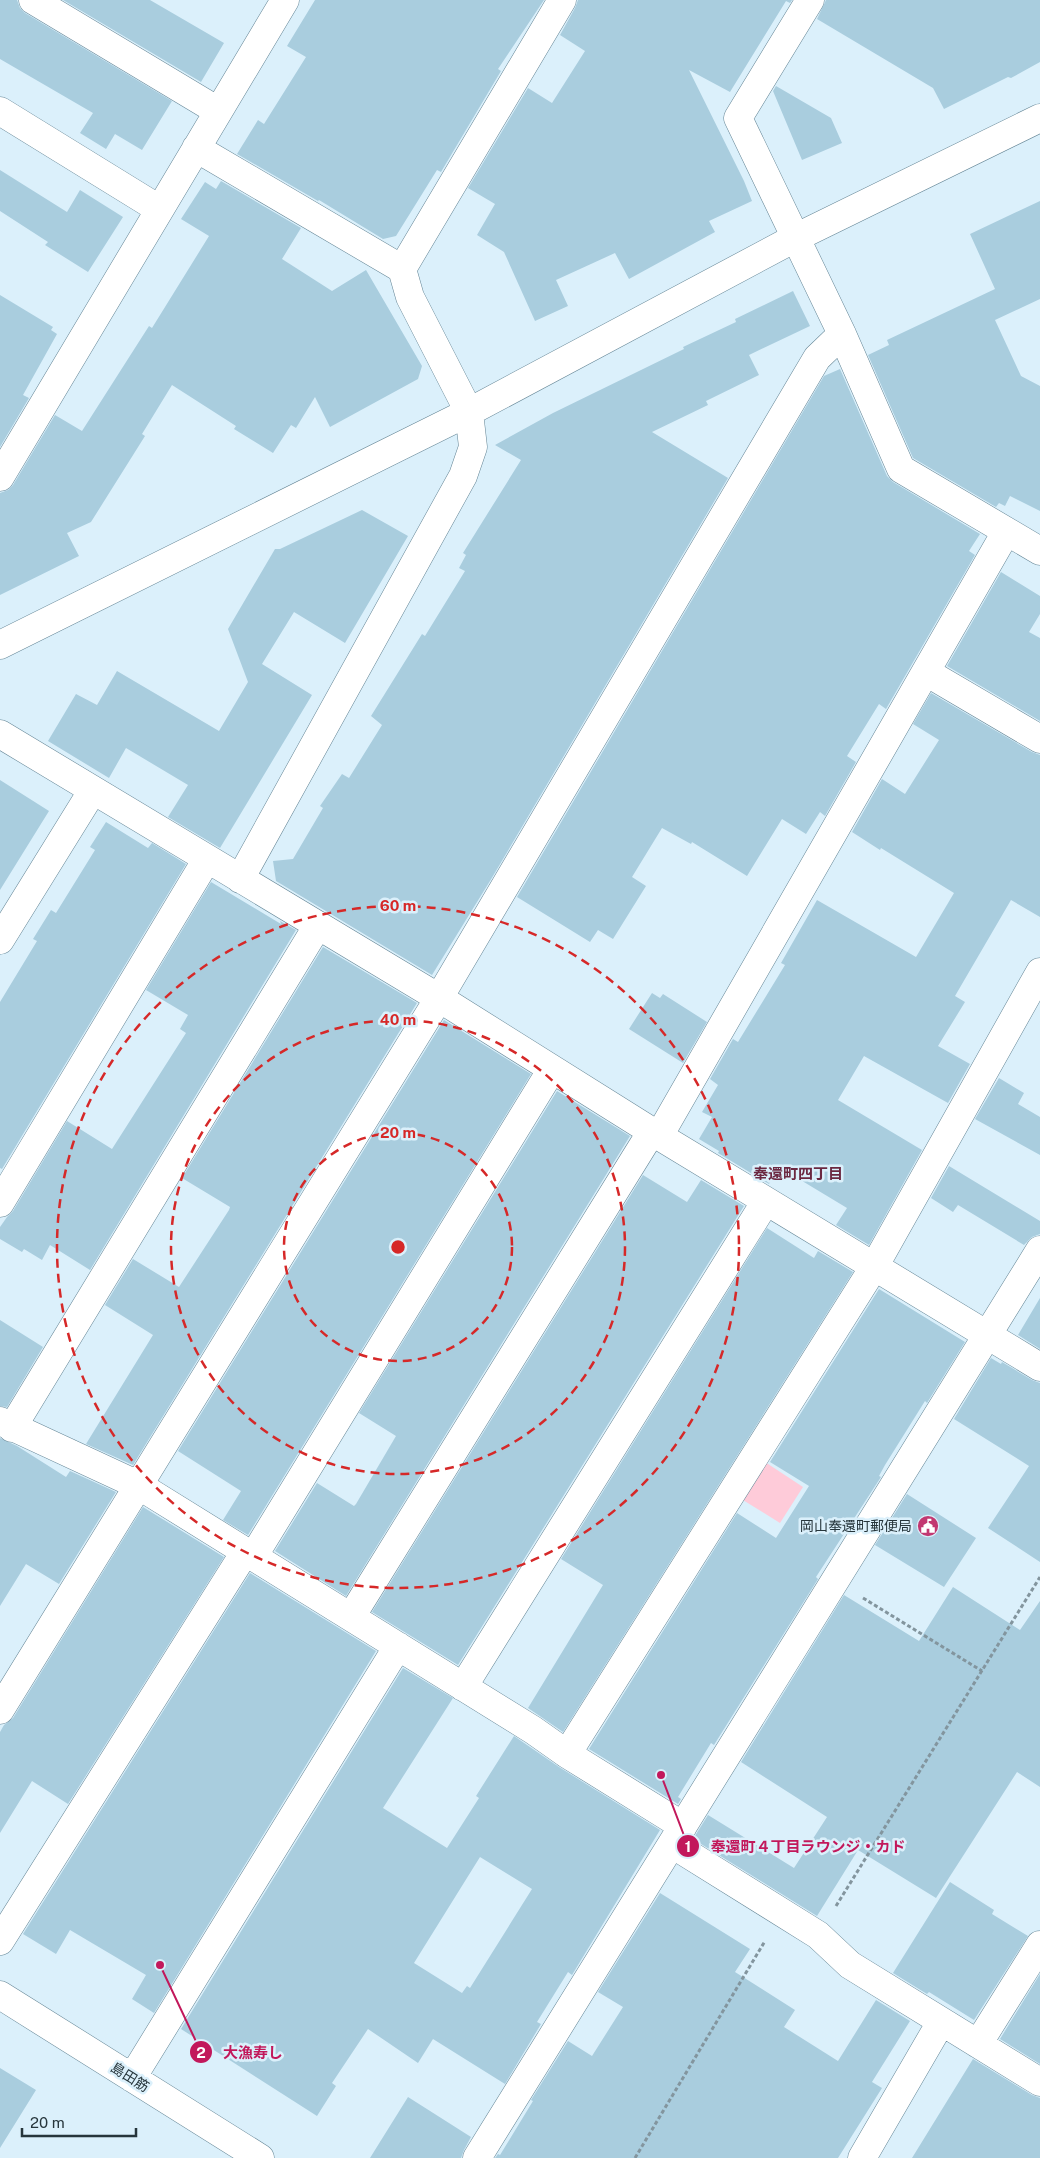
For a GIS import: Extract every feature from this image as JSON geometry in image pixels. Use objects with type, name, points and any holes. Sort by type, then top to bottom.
[{"type":"street","points":[[33,0],[218,111]]},
{"type":"street","points":[[0,477],[285,0]]},
{"type":"street","points":[[402,269],[562,0]]},
{"type":"street","points":[[810,0],[738,118],[797,237],[901,469],[1040,551]]},
{"type":"street","points":[[0,111],[159,209]]},
{"type":"street","points":[[0,645],[469,412],[797,237],[1040,118]]},
{"type":"street","points":[[196,148],[402,269],[410,297],[469,412],[472,448],[464,476],[240,879]]},
{"type":"street","points":[[0,1710],[439,998],[817,358],[842,334]]},
{"type":"street","points":[[351,1617],[656,1133],[1006,532]]},
{"type":"street","points":[[926,672],[1040,739]]},
{"type":"street","points":[[0,734],[439,998],[766,1201],[1040,1367]]},
{"type":"street","points":[[0,940],[93,790]]},
{"type":"street","points":[[0,1203],[207,859]]},
{"type":"street","points":[[318,925],[6,1424],[138,1485],[533,1730],[782,1913],[818,1935],[850,1965],[1040,2082]]},
{"type":"street","points":[[567,1754],[874,1267],[1040,972]]},
{"type":"street","points":[[0,1941],[249,1554],[552,1069]]},
{"type":"street","points":[[463,1687],[766,1201]]},
{"type":"street","points":[[477,2158],[1040,1250]]},
{"type":"street","points":[[132,2078],[398,1646]]},
{"type":"street","points":[[978,2044],[1040,1945]]},
{"type":"street","name":"島田筋","points":[[0,1995],[260,2158]]},
{"type":"street","points":[[862,2158],[941,2022]]},
{"type":"path","points":[[818,1935],[1040,1577]]},
{"type":"path","points":[[835,1581],[982,1671]]},
{"type":"path","points":[[634,2158],[782,1913]]},
{"type":"shaded area","points":[[762,1460],[803,1487],[780,1523],[738,1497]]},
{"type":"building","points":[[0,0],[17,0],[20,8],[25,13],[172,101],[142,150],[115,134],[106,149],[80,133],[93,113],[0,59]]},
{"type":"building","points":[[63,0],[150,0],[224,43],[201,82]]},
{"type":"building","points":[[315,0],[544,0],[498,69],[501,71],[441,172],[437,170],[396,236],[383,239],[319,200],[237,154],[258,120],[264,124],[306,57],[287,46]]},
{"type":"building","points":[[578,0],[792,0],[790,3],[786,1],[730,92],[689,70],[752,201],[709,221],[715,232],[629,279],[615,253],[556,280],[568,306],[535,321],[504,252],[477,235],[495,204],[468,188],[528,88],[552,103],[585,51],[560,35]]},
{"type":"building","points":[[826,0],[1040,0],[1040,62],[1011,78],[1008,77],[944,109],[933,88],[817,19]]},
{"type":"building","points":[[776,86],[831,118],[842,143],[802,160],[773,91]]},
{"type":"building","points":[[0,170],[67,212],[80,190],[123,217],[88,272],[45,245],[48,242],[0,211]]},
{"type":"building","points":[[221,181],[301,228],[282,259],[332,291],[366,270],[422,366],[418,379],[330,427],[315,397],[296,428],[291,425],[273,453],[234,429],[236,426],[172,385],[142,434],[145,436],[91,522],[67,533],[79,556],[0,595],[0,493],[8,490],[13,485],[55,415],[82,431],[149,326],[152,328],[209,236],[181,219],[205,182],[216,189]]},
{"type":"building","points":[[1040,201],[1040,299],[995,320],[1021,376],[1040,386],[1040,511],[1010,496],[1005,506],[999,503],[996,507],[913,458],[868,355],[889,345],[887,340],[995,289],[970,234]]},
{"type":"building","points":[[793,291],[810,326],[749,355],[759,375],[706,401],[708,405],[652,432],[728,478],[490,881],[432,975],[276,881],[273,861],[293,859],[323,808],[320,806],[342,774],[349,778],[382,725],[371,716],[422,634],[425,636],[465,571],[459,568],[466,555],[463,553],[521,460],[495,445],[553,413],[684,349],[683,347],[736,322],[735,319]]},
{"type":"building","points":[[0,295],[53,327],[51,330],[57,334],[23,395],[29,398],[0,447]]},
{"type":"building","points":[[840,369],[887,476],[893,482],[980,534],[969,551],[975,555],[886,709],[879,704],[847,756],[856,762],[825,816],[820,812],[806,834],[782,819],[747,876],[692,842],[691,844],[662,828],[632,877],[646,886],[613,939],[598,930],[590,942],[517,897],[824,376]]},
{"type":"building","points":[[362,510],[408,536],[345,643],[294,612],[262,664],[312,695],[220,848],[168,817],[188,785],[126,748],[109,778],[48,741],[76,694],[97,705],[117,671],[219,731],[248,682],[228,629],[275,549],[280,549]]},
{"type":"building","points":[[1001,572],[1040,596],[1040,614],[1029,632],[1040,638],[1040,721],[947,666]]},
{"type":"building","points":[[931,693],[1040,755],[1040,917],[1011,900],[955,996],[965,1002],[938,1046],[970,1064],[948,1103],[864,1056],[838,1100],[922,1150],[869,1245],[836,1225],[847,1208],[779,1167],[769,1184],[718,1153],[719,1151],[699,1139],[712,1117],[702,1112],[718,1085],[710,1079],[733,1039],[738,1042],[785,965],[781,963],[817,900],[916,957],[954,893],[852,832],[882,779],[905,794],[939,740],[913,724]]},
{"type":"building","points":[[0,780],[49,811],[0,890]]},
{"type":"building","points":[[106,822],[148,848],[152,843],[186,864],[2,1169],[0,1168],[0,1002],[37,941],[33,939],[51,910],[56,913],[95,850],[90,847]]},
{"type":"building","points":[[211,882],[281,924],[280,921],[296,930],[90,1270],[50,1245],[42,1260],[24,1249],[22,1252],[0,1239],[0,1227],[13,1211],[67,1121],[112,1149],[186,1033],[180,1029],[188,1015],[146,990]]},
{"type":"building","points":[[323,947],[417,1003],[133,1465],[86,1444],[153,1335],[105,1305],[133,1259],[179,1287],[229,1210],[230,1207],[182,1178]]},
{"type":"building","points":[[652,993],[660,998],[663,994],[707,1022],[683,1063],[629,1029]]},
{"type":"building","points":[[444,1020],[531,1074],[248,1535],[223,1520],[241,1491],[178,1451]]},
{"type":"building","points":[[999,1078],[1024,1093],[1018,1104],[1040,1117],[1040,1155],[975,1119]]},
{"type":"building","points":[[557,1091],[630,1136],[346,1596],[275,1551],[317,1483],[354,1506],[356,1504],[396,1436],[359,1413]]},
{"type":"building","points":[[949,1166],[1040,1221],[1040,1234],[1032,1237],[1024,1245],[958,1205],[953,1212],[931,1198]]},
{"type":"building","points":[[643,1175],[687,1202],[701,1180],[744,1206],[458,1665],[372,1612]]},
{"type":"building","points":[[767,1228],[814,1258],[818,1251],[853,1272],[563,1732],[528,1708],[603,1585],[561,1559]]},
{"type":"building","points":[[879,1289],[965,1342],[885,1465],[879,1476],[881,1477],[816,1577],[818,1579],[714,1745],[711,1743],[678,1797],[681,1799],[678,1804],[589,1749],[737,1513],[776,1538],[809,1486],[770,1462]]},
{"type":"building","points":[[1040,1298],[1040,1349],[1018,1335]]},
{"type":"building","points":[[0,1320],[43,1347],[7,1407],[0,1406]]},
{"type":"building","points":[[991,1358],[1040,1383],[1040,1562],[988,1528],[1029,1466],[954,1419]]},
{"type":"building","points":[[0,1438],[17,1446],[66,1477],[70,1471],[116,1492],[59,1584],[26,1564],[0,1606]]},
{"type":"building","points":[[907,1494],[976,1538],[944,1587],[875,1545]]},
{"type":"building","points":[[143,1507],[224,1557],[68,1804],[32,1781],[0,1833],[0,1732],[4,1725],[13,1718]]},
{"type":"building","points":[[250,1573],[376,1651],[154,2013],[132,1999],[146,1975],[70,1930],[56,1954],[23,1934]]},
{"type":"building","points":[[953,1587],[1020,1630],[1040,1601],[1040,1787],[1017,1772],[936,1898],[858,1850],[817,1916],[693,1839],[708,1815],[794,1868],[827,1817],[741,1762],[844,1595],[919,1641]]},
{"type":"building","points":[[403,1668],[453,1698],[383,1808],[447,1848],[479,1798],[476,1796],[514,1736],[559,1767],[660,1830],[572,1975],[568,1972],[537,2022],[541,2024],[505,2084],[433,2039],[418,2063],[368,2029],[332,2083],[336,2086],[317,2116],[181,2029]],"holes":[[[480,1857],[532,1889],[470,1988],[467,1986],[462,1993],[414,1963]]]},
{"type":"building","points":[[950,1882],[994,1910],[992,1914],[1028,1936],[974,2020],[929,1992],[927,1994],[893,1973]]},
{"type":"building","points":[[660,1893],[750,1949],[735,1972],[795,2010],[784,2027],[838,2061],[876,2000],[910,2021],[872,2082],[882,2088],[838,2158],[495,2158],[498,2154],[500,2155],[533,2101],[531,2100],[568,2041],[592,2056],[623,2007],[598,1992]]},
{"type":"building","points":[[1040,1974],[1040,2064],[1000,2039]]},
{"type":"building","points":[[973,2059],[1040,2098],[1040,2158],[912,2158]]},
{"type":"building","points":[[0,2068],[36,2090],[0,2148]]},
{"type":"building","points":[[408,2097],[471,2137],[461,2158],[370,2158]]},
{"type":"place","name":"岡山奉還町郵便局","points":[[928,1526]]},
{"type":"place","name":"奉還町４丁目ラウンジ・カド","points":[[661,1775]]},
{"type":"place","name":"大漁寿し","points":[[160,1965]]},
{"type":"district","name":"奉還町四丁目","points":[[798,1173]]}]
